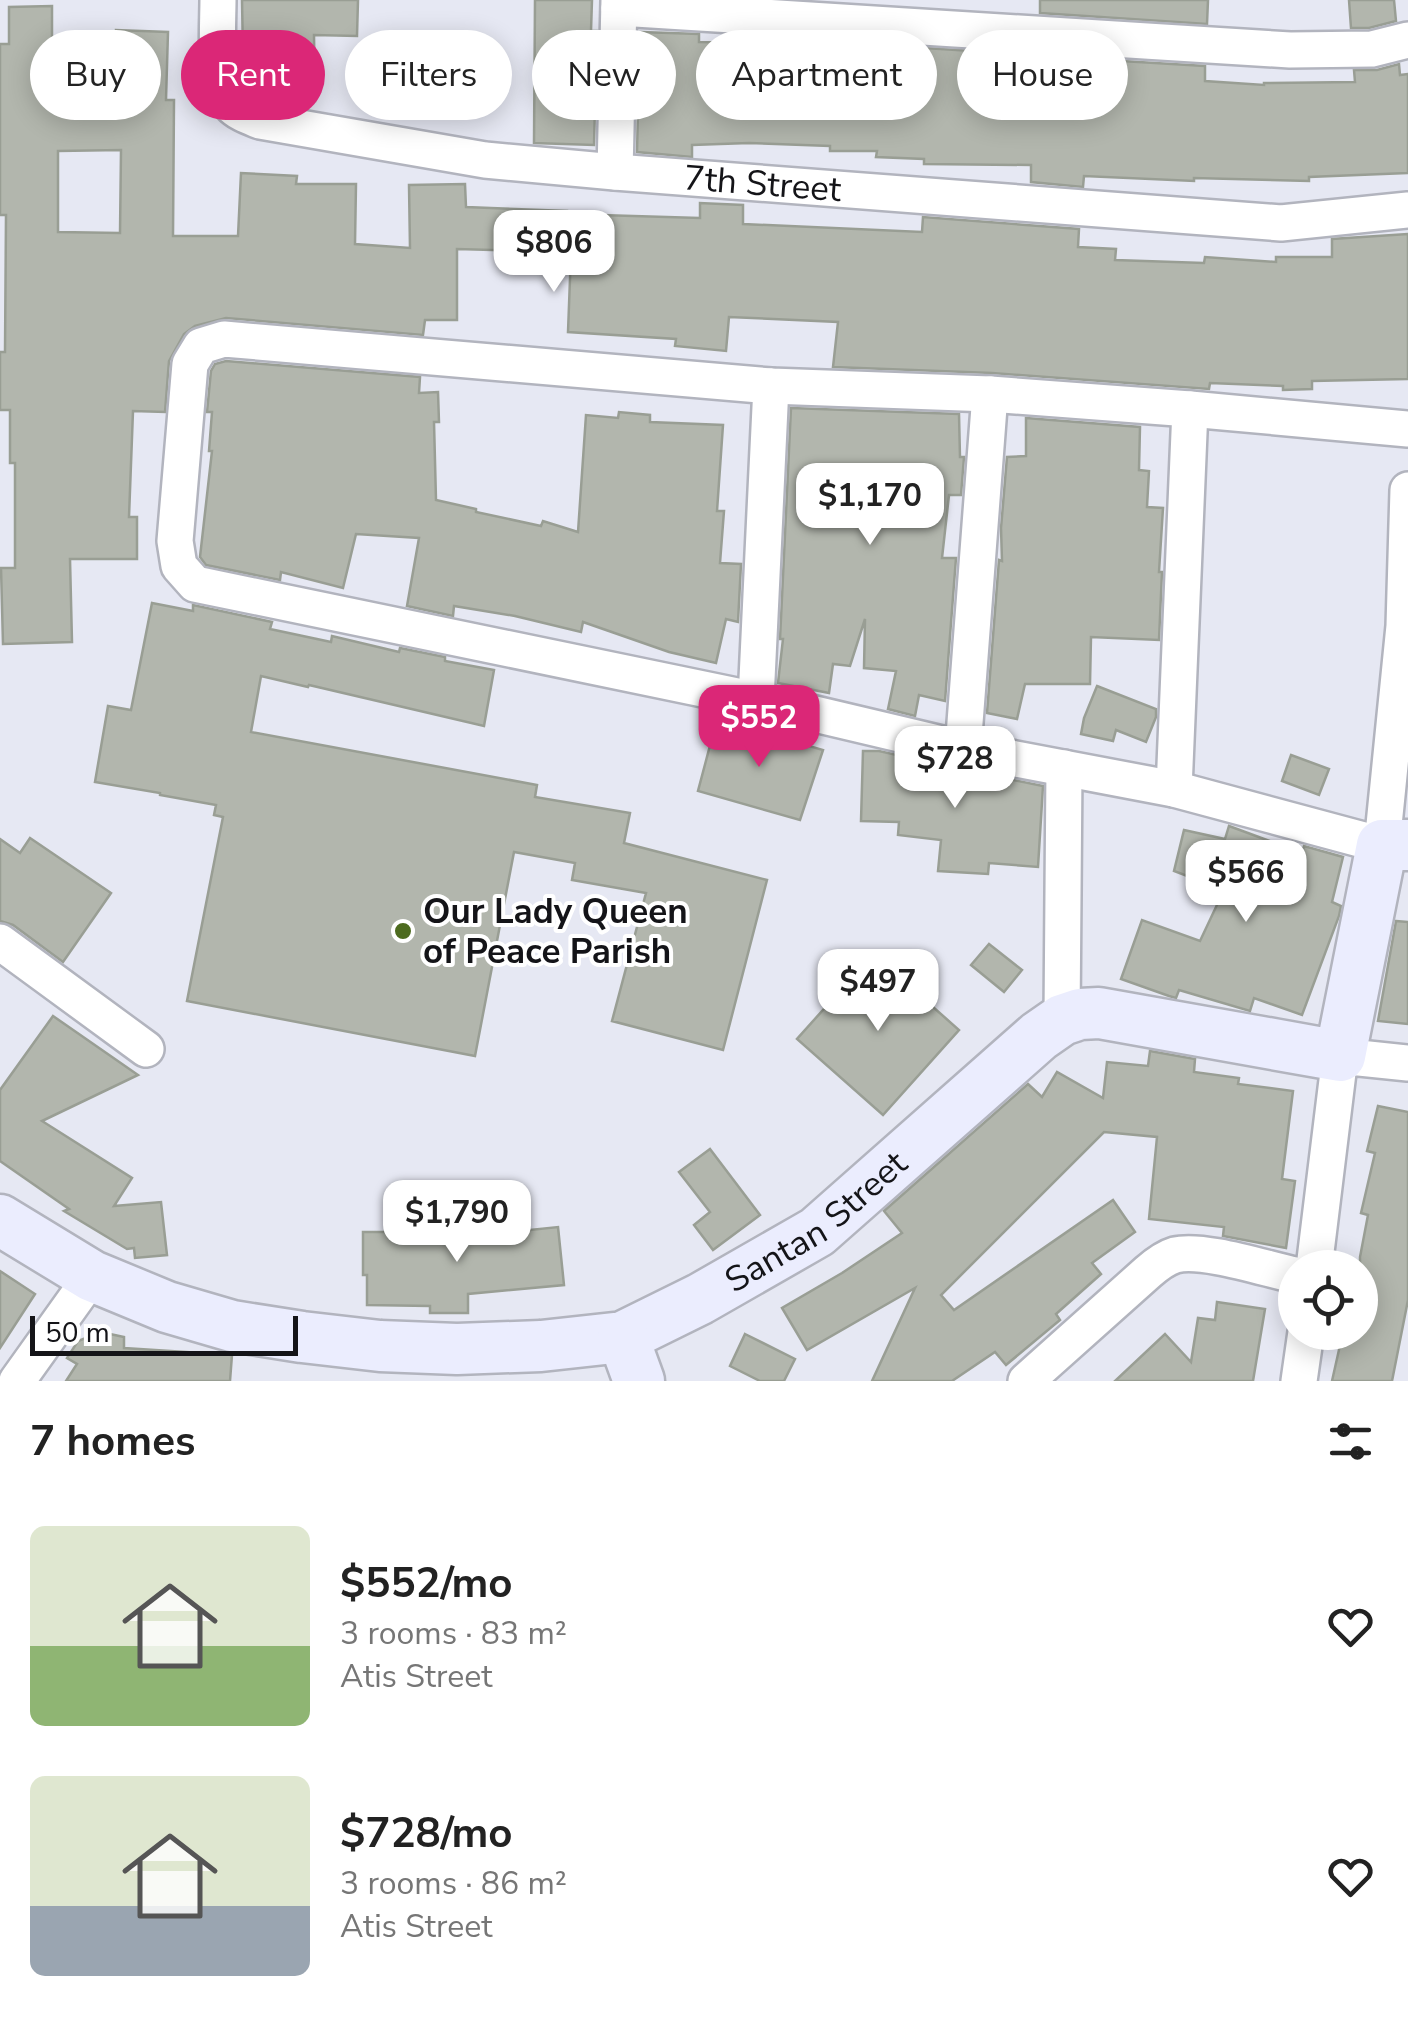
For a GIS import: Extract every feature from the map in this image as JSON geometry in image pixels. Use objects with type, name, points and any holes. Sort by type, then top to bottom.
[{"type":"street","name":"7th Street","points":[[218,0],[222,87],[228,104],[260,121],[485,160],[614,172],[1281,223],[1408,210]]},
{"type":"street","points":[[614,172],[619,4],[1290,50],[1372,49],[1408,40]]},
{"type":"street","points":[[1395,845],[1174,789],[963,749],[756,700],[195,584],[179,566],[175,541],[190,364],[201,346],[224,339],[771,386],[990,394],[1408,429]]},
{"type":"street","points":[[756,700],[771,386]]},
{"type":"street","points":[[963,749],[990,394]]},
{"type":"street","points":[[1174,789],[1190,409]]},
{"type":"street","points":[[1316,1250],[1340,1056],[1395,845],[1408,490]]},
{"type":"street","points":[[1064,768],[1062,1020],[1099,1013],[1340,1056],[1408,1063]]},
{"type":"street","points":[[0,942],[146,1048]]},
{"type":"street","name":"Santan Street","points":[[0,1220],[92,1276],[183,1312],[232,1326],[380,1346],[524,1347],[631,1359],[700,1299],[818,1232],[1039,1036],[1062,1020]]},
{"type":"street","points":[[1026,1381],[1166,1258],[1200,1254],[1278,1271]]},
{"type":"street","points":[[17,1381],[92,1276]]},
{"type":"street","points":[[1299,1381],[1303,1350]]},
{"type":"building","points":[[242,0],[358,0],[357,30],[345,30],[345,36],[325,35],[325,30],[243,30]]},
{"type":"building","points":[[535,0],[592,0],[591,30],[535,30]]},
{"type":"building","points":[[1040,0],[1208,0],[1207,24],[1040,13]]},
{"type":"building","points":[[1349,0],[1394,0],[1396,21],[1351,28]]},
{"type":"building","points":[[52,6],[52,30],[30,30],[30,120],[161,120],[161,32],[168,32],[166,100],[174,100],[173,236],[238,236],[241,173],[297,176],[296,184],[356,184],[355,244],[410,248],[409,185],[465,184],[466,207],[700,218],[700,203],[743,205],[743,224],[922,232],[923,217],[1079,229],[1078,247],[1116,249],[1115,260],[1204,263],[1205,257],[1276,262],[1276,257],[1332,257],[1332,239],[1408,234],[1408,379],[1312,381],[1312,389],[1283,390],[1283,386],[1210,383],[1209,389],[992,373],[833,367],[838,322],[729,317],[726,351],[675,346],[676,339],[568,332],[571,252],[457,249],[457,320],[425,320],[423,335],[226,318],[195,326],[184,334],[169,361],[165,412],[133,411],[129,517],[137,517],[137,559],[70,559],[72,642],[3,644],[1,568],[15,568],[15,463],[10,463],[10,410],[0,410],[0,352],[5,352],[6,215],[0,215],[0,44],[9,44],[9,7]],"holes":[[[121,150],[120,233],[58,232],[58,151]]]},
{"type":"building","points":[[676,33],[696,34],[696,120],[937,120],[937,49],[957,50],[957,120],[1128,120],[1128,61],[1205,66],[1205,81],[1264,85],[1355,82],[1354,70],[1377,70],[1399,64],[1400,75],[1408,74],[1408,173],[1309,177],[1309,181],[1084,176],[1083,187],[1031,182],[1031,165],[924,164],[924,159],[876,157],[877,151],[830,151],[830,146],[692,145],[692,157],[637,152],[638,120],[676,120]]},
{"type":"building","points":[[534,120],[595,120],[594,145],[534,143]]},
{"type":"building","points":[[226,361],[420,377],[419,393],[438,392],[439,422],[434,422],[436,500],[541,526],[543,521],[578,532],[586,415],[618,418],[619,412],[650,415],[650,422],[723,425],[717,511],[724,511],[720,563],[741,564],[738,622],[726,619],[716,663],[669,652],[583,622],[581,632],[454,606],[453,616],[407,606],[419,538],[356,534],[343,588],[281,572],[280,580],[206,565],[200,557],[212,451],[212,412],[207,412],[211,371],[215,364]]},
{"type":"building","points":[[791,408],[959,414],[960,457],[964,457],[961,495],[949,495],[942,558],[956,558],[945,701],[919,695],[915,716],[888,709],[896,671],[864,668],[865,619],[850,666],[833,664],[829,693],[778,683]]},
{"type":"building","points":[[1026,418],[1140,427],[1139,470],[1149,471],[1147,507],[1163,508],[1162,572],[1159,640],[1091,637],[1090,684],[1025,684],[1017,719],[987,713],[999,560],[1002,561],[1007,457],[1026,456]]},
{"type":"building","points":[[152,603],[193,611],[193,605],[272,622],[270,629],[331,642],[332,636],[399,652],[400,648],[494,670],[484,726],[261,676],[251,732],[537,785],[535,797],[630,813],[624,843],[767,880],[723,1050],[612,1021],[646,893],[572,880],[575,863],[514,852],[475,1056],[187,1001],[223,817],[214,815],[216,805],[95,782],[108,706],[131,710]]},
{"type":"building","points":[[1097,686],[1156,709],[1146,742],[1116,730],[1113,741],[1081,734]]},
{"type":"building","points":[[717,719],[823,750],[800,820],[698,791]]},
{"type":"building","points":[[863,751],[906,757],[905,763],[949,767],[1043,786],[1038,867],[989,863],[988,874],[938,871],[941,840],[898,835],[899,822],[861,821]]},
{"type":"building","points":[[1291,755],[1329,769],[1319,795],[1282,781]]},
{"type":"building","points":[[1229,826],[1302,853],[1304,846],[1343,857],[1332,902],[1341,906],[1339,916],[1302,1015],[1254,998],[1250,1011],[1179,990],[1176,998],[1121,979],[1142,920],[1200,941],[1224,890],[1174,871],[1184,830],[1225,839]]},
{"type":"building","points":[[30,838],[111,893],[63,962],[13,925],[0,921],[0,839],[20,853]]},
{"type":"building","points":[[1396,921],[1408,922],[1408,1024],[1378,1021]]},
{"type":"building","points":[[989,944],[1022,970],[1004,992],[971,965]]},
{"type":"building","points":[[873,954],[959,1030],[883,1115],[797,1039]]},
{"type":"building","points":[[53,1016],[138,1075],[42,1121],[132,1178],[114,1206],[161,1202],[167,1255],[135,1258],[134,1248],[127,1249],[64,1211],[69,1209],[0,1161],[0,1090]]},
{"type":"building","points":[[1150,1051],[1195,1059],[1194,1072],[1239,1078],[1238,1084],[1293,1091],[1282,1179],[1295,1181],[1286,1248],[1223,1236],[1224,1227],[1149,1219],[1157,1137],[1104,1132],[941,1295],[954,1310],[1113,1200],[1135,1232],[1092,1263],[1101,1274],[1056,1314],[1060,1320],[1006,1365],[995,1352],[952,1381],[872,1381],[915,1288],[807,1350],[782,1308],[902,1233],[884,1211],[1028,1084],[1042,1097],[1057,1072],[1103,1098],[1107,1062],[1148,1066]]},
{"type":"building","points":[[1378,1106],[1408,1112],[1408,1300],[1392,1381],[1332,1381],[1339,1350],[1378,1350],[1378,1250],[1361,1250],[1368,1215],[1361,1213],[1375,1153],[1367,1151]]},
{"type":"building","points":[[710,1149],[760,1215],[713,1250],[694,1225],[710,1212],[679,1172]]},
{"type":"building","points":[[558,1227],[564,1285],[468,1294],[468,1313],[430,1313],[430,1306],[367,1305],[363,1232],[491,1228],[491,1234]]},
{"type":"building","points":[[0,1271],[35,1294],[0,1348]]},
{"type":"building","points":[[1217,1302],[1265,1309],[1253,1381],[1115,1381],[1165,1334],[1191,1362],[1198,1318],[1215,1320]]},
{"type":"building","points":[[110,1334],[124,1337],[124,1348],[232,1355],[230,1381],[66,1381],[77,1364],[67,1358],[78,1341]]},
{"type":"building","points":[[745,1334],[795,1359],[784,1381],[760,1381],[730,1366]]},
{"type":"place","name":"Our Lady Queen of Peace Parish","points":[[403,931]]}]
